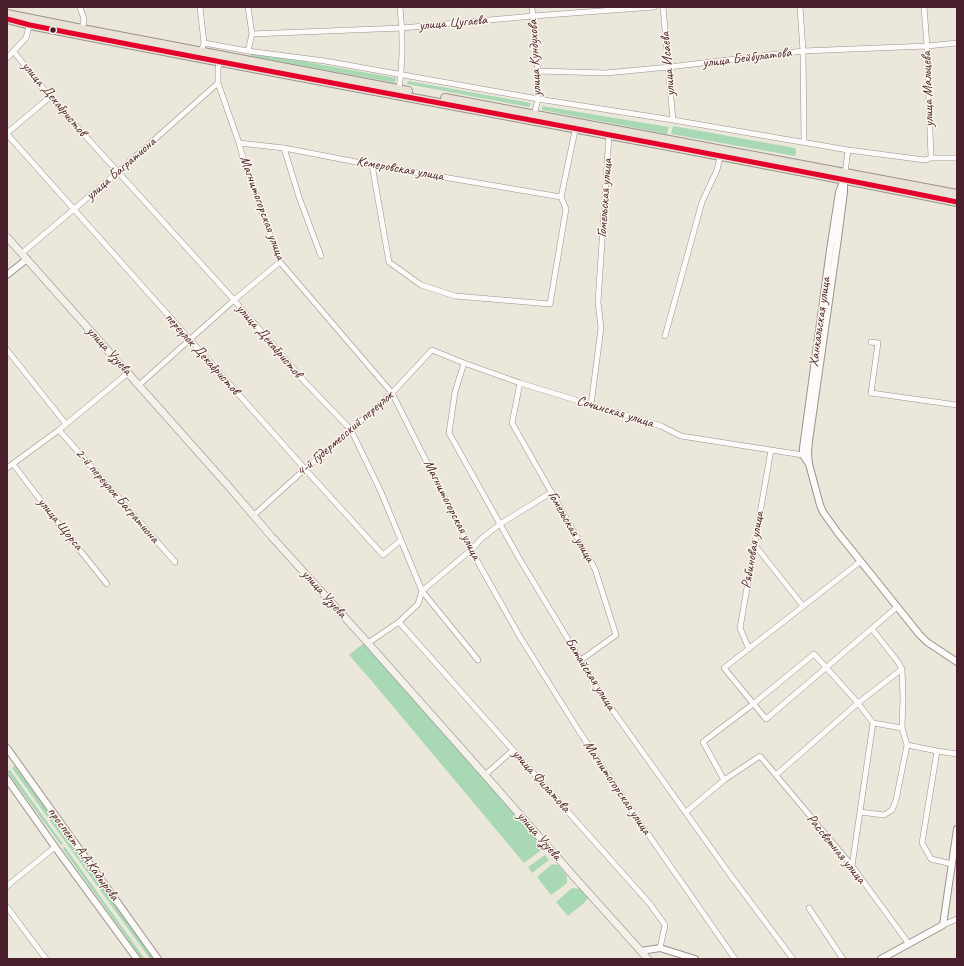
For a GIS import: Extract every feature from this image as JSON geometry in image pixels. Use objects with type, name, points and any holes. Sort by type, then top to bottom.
[{"type":"main road","points":[[7,14],[31,22]]},
{"type":"main road","points":[[7,19],[82,32],[220,62],[516,117],[748,154],[957,202]]},
{"type":"main road","points":[[82,32],[237,58],[534,115],[609,135],[720,157],[957,194]]},
{"type":"main road","name":"улица Узуева","points":[[7,237],[648,959]]},
{"type":"street","points":[[80,7],[84,18],[82,32]]},
{"type":"street","points":[[185,55],[201,52],[204,43],[200,7]]},
{"type":"street","points":[[248,7],[252,34],[248,51]]},
{"type":"street","points":[[383,92],[399,90],[401,74],[402,28],[400,7]]},
{"type":"street","name":"улица Кундухова","points":[[516,117],[534,115],[538,99],[538,71],[532,7]]},
{"type":"street","name":"улица Цугаева","points":[[252,34],[402,28],[654,7]]},
{"type":"street","name":"улица Исаева","points":[[663,7],[673,120]]},
{"type":"street","points":[[800,7],[804,51],[804,142]]},
{"type":"street","name":"улица Мальцева","points":[[924,7],[931,158]]},
{"type":"street","points":[[7,58],[26,38],[31,22]]},
{"type":"street","points":[[204,43],[248,51],[325,61],[538,99],[848,150],[919,160],[931,158],[957,158]]},
{"type":"street","name":"улица Бейбулатова","points":[[538,71],[606,73],[804,51],[957,44]]},
{"type":"street","name":"улица Декабристов","points":[[14,52],[50,97],[234,300],[305,382],[351,430],[381,492],[422,591],[478,660]]},
{"type":"street","points":[[220,62],[237,58]]},
{"type":"street","name":"Магнитогорская улица","points":[[220,62],[218,68],[218,83],[280,262],[392,393],[471,550],[520,637],[636,818],[735,959]]},
{"type":"street","name":"улица Багратиона","points":[[7,275],[24,256],[74,209],[218,83]]},
{"type":"street","name":"переулок Декабристов","points":[[50,97],[7,133],[189,340],[383,555],[401,540]]},
{"type":"street","points":[[372,165],[389,262],[421,285],[455,296],[550,304],[566,209],[561,197],[576,126]]},
{"type":"street","name":"Гомельская улица","points":[[591,405],[601,328],[598,302],[609,135]]},
{"type":"street","name":"Кемеровская улица","points":[[239,143],[284,148],[372,165],[561,197]]},
{"type":"street","points":[[284,148],[298,197],[321,256]]},
{"type":"street","points":[[845,176],[848,150]]},
{"type":"street","points":[[665,336],[702,202],[717,170],[720,157],[748,154]]},
{"type":"street","name":"Ханкальская улица","points":[[809,464],[803,455],[803,448],[830,250],[840,192],[845,176]]},
{"type":"street","name":"Ханкальская улица","points":[[845,176],[838,238],[809,441],[809,464],[823,512],[919,634],[927,642],[957,662]]},
{"type":"street","points":[[139,385],[234,300],[280,262]]},
{"type":"street","points":[[871,342],[878,343],[871,393],[957,405]]},
{"type":"street","points":[[7,350],[66,424]]},
{"type":"street","name":"Сочинская улица","points":[[432,350],[520,383],[661,426],[681,436],[803,455]]},
{"type":"street","name":"4-й Гудермесский переулок","points":[[254,515],[392,393],[432,350]]},
{"type":"street","name":"Батайская улица","points":[[464,363],[455,392],[449,433],[519,558],[601,694],[793,959]]},
{"type":"street","points":[[7,468],[59,430],[128,373]]},
{"type":"street","name":"Гомельская улица","points":[[520,383],[512,422],[595,569],[616,635],[581,660]]},
{"type":"street","name":"2-й переулок Багратиона","points":[[59,430],[175,562]]},
{"type":"street","name":"Рябиновая улица","points":[[748,649],[740,628],[771,450]]},
{"type":"street","name":"улица Щорса","points":[[12,464],[107,584]]},
{"type":"street","points":[[368,643],[399,622],[418,604],[422,591],[471,550],[482,538],[500,524],[552,492]]},
{"type":"street","points":[[754,544],[803,606]]},
{"type":"street","points":[[861,561],[724,668],[766,719],[897,607]]},
{"type":"street","name":"улица Филатова","points":[[399,622],[650,904],[665,925],[660,948]]},
{"type":"street","points":[[860,812],[884,815],[892,810],[896,800],[907,745],[902,728],[902,669],[872,629]]},
{"type":"street","points":[[686,812],[724,780],[703,742],[753,704],[814,654],[858,703],[873,723],[902,728]]},
{"type":"street","points":[[776,775],[858,703],[902,669]]},
{"type":"street","points":[[852,866],[873,723]]},
{"type":"street","points":[[907,745],[957,754]]},
{"type":"street","name":"проспект А.А.Кадырова","points":[[7,748],[158,959]]},
{"type":"street","points":[[485,775],[514,750]]},
{"type":"street","points":[[937,751],[922,843],[931,859],[952,864]]},
{"type":"street","points":[[7,760],[13,756]]},
{"type":"street","name":"Рассветная улица","points":[[724,780],[760,756],[852,866],[909,944]]},
{"type":"street","name":"проспект А.А.Кадырова","points":[[7,779],[137,959]]},
{"type":"street","points":[[943,925],[957,829]]},
{"type":"street","points":[[7,886],[55,847]]},
{"type":"street","points":[[7,907],[46,959]]},
{"type":"street","points":[[809,908],[843,959]]},
{"type":"street","points":[[881,959],[943,925],[957,919]]},
{"type":"street","points":[[641,951],[660,948],[695,959]]},
{"type":"green space","points":[[251,52],[396,78],[395,83],[251,56]]},
{"type":"green space","points":[[408,81],[531,103],[529,107],[407,84]]},
{"type":"green space","points":[[542,106],[669,127],[667,134],[542,110]]},
{"type":"green space","points":[[673,126],[795,148],[796,152],[795,156],[671,134]]},
{"type":"green space","points":[[364,643],[540,841],[542,849],[540,851],[524,863],[349,655]]},
{"type":"green space","points":[[15,766],[154,959],[150,959],[12,768]]},
{"type":"green space","points":[[10,770],[63,844],[61,845],[7,772]]},
{"type":"green space","points":[[65,847],[145,959],[142,959],[63,849]]},
{"type":"green space","points":[[545,855],[549,860],[532,873],[528,867]]},
{"type":"green space","points":[[552,864],[558,865],[567,876],[567,883],[551,895],[537,877]]},
{"type":"green space","points":[[572,888],[582,889],[589,897],[568,916],[556,902]]},
{"type":"transit line","points":[[7,19],[146,48],[957,202]]}]
